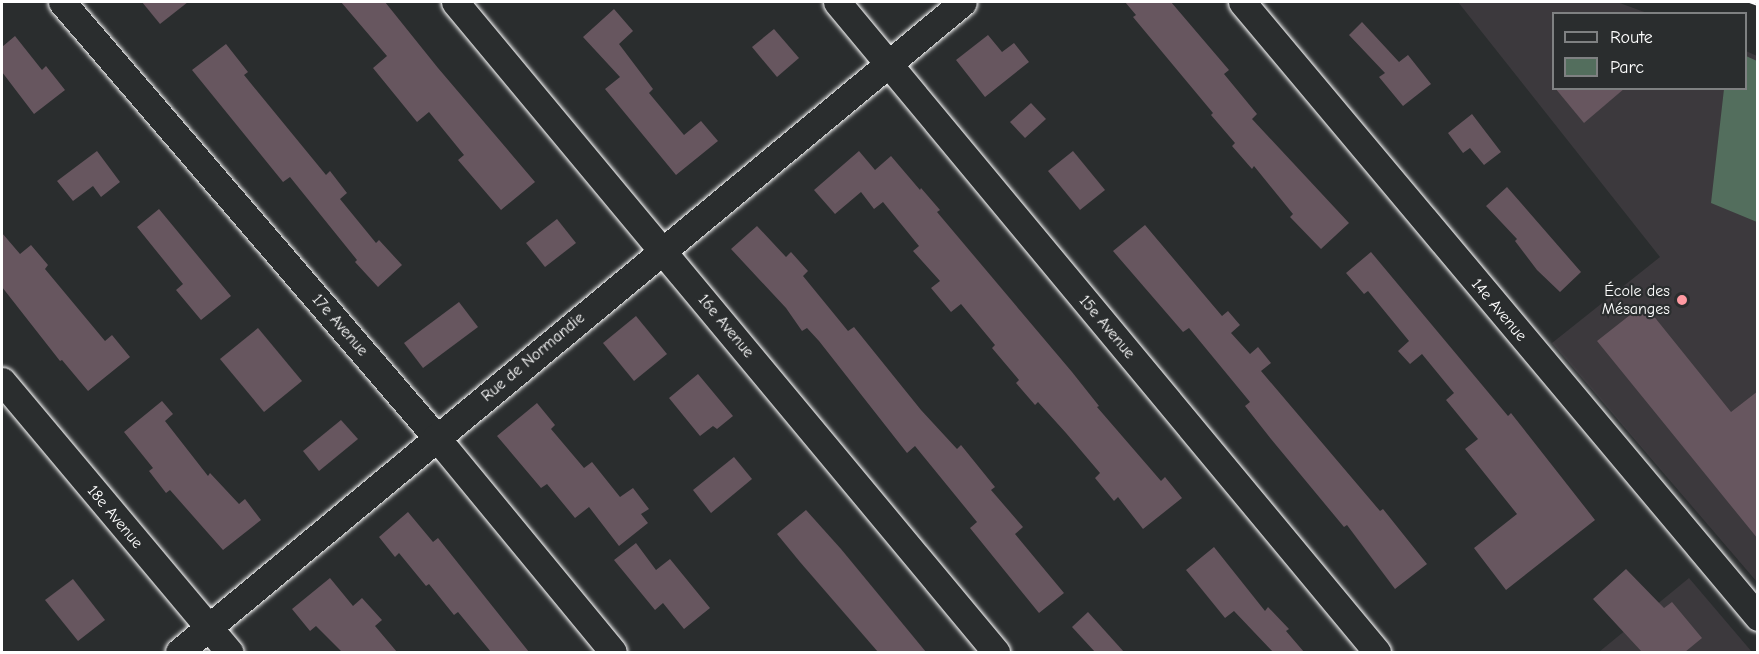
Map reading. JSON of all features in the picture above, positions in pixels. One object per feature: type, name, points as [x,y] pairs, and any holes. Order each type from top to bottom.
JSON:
[{"type":"street","name":"17e Avenue","points":[[62,2],[436,437],[613,652]]},
{"type":"street","name":"16e Avenue","points":[[455,2],[996,652]]},
{"type":"street","name":"15e Avenue","points":[[837,2],[1377,652]]},
{"type":"street","points":[[890,64],[963,2]]},
{"type":"street","name":"14e Avenue","points":[[1242,2],[1758,617]]},
{"type":"street","name":"Rue de Normandie","points":[[179,652],[436,437],[890,64]]},
{"type":"street","name":"18e Avenue","points":[[2,381],[228,652]]},
{"type":"shaded area","name":"École des Mésanges","points":[[1458,2],[1617,2],[1644,12],[1552,12],[1552,90],[1747,90],[1747,51],[1757,56],[1757,582],[1552,343],[1660,257]]},
{"type":"shaded area","points":[[1689,578],[1752,652],[1599,652]]},
{"type":"green space","points":[[1747,56],[1757,61],[1757,222],[1711,203],[1724,90],[1747,90]]},
{"type":"building","points":[[142,2],[188,2],[160,24]]},
{"type":"building","points":[[341,2],[385,2],[535,182],[501,210],[458,160],[464,155],[429,112],[417,122],[373,68],[387,56]]},
{"type":"building","points":[[1125,2],[1171,2],[1229,70],[1224,74],[1257,114],[1252,119],[1349,223],[1321,249],[1290,217],[1293,214],[1254,166],[1252,169],[1232,146],[1235,143],[1211,115],[1213,113],[1133,17],[1136,15]]},
{"type":"building","points":[[614,9],[633,31],[619,44],[653,89],[649,93],[684,135],[701,121],[718,141],[676,175],[605,89],[620,77],[583,37]]},
{"type":"building","points":[[1362,22],[1399,62],[1408,55],[1431,84],[1403,106],[1379,77],[1385,73],[1349,35]]},
{"type":"building","points":[[774,29],[799,58],[777,77],[752,47]]},
{"type":"building","points":[[988,35],[1002,52],[1014,43],[1029,62],[985,97],[956,60]]},
{"type":"building","points":[[15,36],[42,70],[46,66],[65,90],[34,114],[2,72],[2,47]]},
{"type":"building","points":[[226,44],[248,72],[244,75],[326,175],[330,171],[347,193],[340,199],[376,243],[379,240],[402,265],[378,287],[355,262],[357,260],[290,177],[283,182],[192,70]]},
{"type":"building","points":[[1557,90],[1623,90],[1584,123]]},
{"type":"building","points":[[1031,103],[1046,119],[1025,138],[1010,122]]},
{"type":"building","points":[[1472,114],[1501,152],[1484,165],[1470,148],[1463,153],[1448,133]]},
{"type":"building","points":[[97,151],[120,182],[101,197],[93,186],[73,201],[57,181]]},
{"type":"building","points":[[859,151],[875,170],[891,156],[920,190],[921,188],[940,210],[937,212],[1072,372],[1099,406],[1097,407],[1161,481],[1165,477],[1182,498],[1143,529],[1118,497],[1114,501],[1095,478],[1100,473],[1066,433],[1038,402],[1035,405],[1016,383],[1019,380],[992,348],[995,345],[961,304],[951,312],[931,288],[940,281],[913,251],[919,246],[883,202],[874,209],[861,192],[835,214],[814,190]]},
{"type":"building","points":[[1073,151],[1105,190],[1080,210],[1048,171]]},
{"type":"building","points":[[1507,187],[1581,272],[1560,292],[1537,270],[1515,241],[1517,239],[1486,206]]},
{"type":"building","points":[[159,209],[231,296],[201,320],[176,290],[183,284],[137,227]]},
{"type":"building","points":[[557,219],[576,243],[545,267],[526,243]]},
{"type":"building","points":[[1145,225],[1222,316],[1228,311],[1240,325],[1231,333],[1250,354],[1258,347],[1271,363],[1261,371],[1380,511],[1383,509],[1427,564],[1395,589],[1347,525],[1344,527],[1271,439],[1245,406],[1250,402],[1189,328],[1183,332],[1113,251]]},
{"type":"building","points":[[757,226],[786,257],[791,252],[808,271],[803,276],[848,331],[854,327],[921,410],[957,449],[961,445],[995,487],[991,490],[1023,527],[1015,534],[1064,593],[1039,613],[970,528],[977,522],[915,446],[907,453],[819,341],[807,328],[802,331],[786,308],[731,249]]},
{"type":"building","points":[[2,233],[20,254],[31,245],[48,265],[45,269],[105,341],[112,335],[130,357],[88,391],[62,360],[60,361],[2,287]]},
{"type":"building","points":[[1371,252],[1508,416],[1511,413],[1595,520],[1506,590],[1474,548],[1517,514],[1465,449],[1478,439],[1446,400],[1454,393],[1422,354],[1410,364],[1398,351],[1409,341],[1368,291],[1364,294],[1346,273]]},
{"type":"building","points":[[459,302],[478,327],[423,368],[404,343]]},
{"type":"building","points":[[1644,304],[1731,412],[1758,391],[1758,539],[1597,341]]},
{"type":"building","points":[[636,316],[667,354],[634,381],[603,343]]},
{"type":"building","points":[[258,328],[302,381],[264,412],[220,359]]},
{"type":"building","points":[[698,374],[733,416],[717,429],[713,426],[700,436],[669,398]]},
{"type":"building","points":[[162,401],[173,414],[165,421],[208,476],[210,473],[239,504],[245,499],[261,520],[223,550],[170,490],[166,493],[149,471],[153,468],[124,432]]},
{"type":"building","points":[[537,403],[555,425],[551,429],[584,468],[592,462],[620,497],[633,488],[649,509],[641,514],[648,523],[619,546],[589,507],[575,518],[547,484],[541,488],[497,436]]},
{"type":"building","points":[[341,420],[358,439],[319,471],[303,451]]},
{"type":"building","points":[[734,457],[752,479],[711,513],[693,490]]},
{"type":"building","points":[[806,510],[926,652],[878,652],[800,562],[777,534]]},
{"type":"building","points":[[408,512],[433,542],[438,538],[529,652],[491,652],[458,612],[454,615],[429,584],[426,586],[399,553],[395,557],[379,537]]},
{"type":"building","points":[[636,543],[656,570],[670,559],[710,608],[684,629],[663,603],[655,610],[614,560]]},
{"type":"building","points":[[1214,547],[1265,611],[1268,607],[1289,629],[1286,631],[1304,652],[1273,652],[1234,611],[1225,618],[1186,570]]},
{"type":"building","points":[[1626,569],[1664,608],[1672,602],[1702,638],[1685,652],[1642,652],[1593,599]]},
{"type":"building","points":[[330,578],[353,606],[362,598],[382,620],[375,626],[397,652],[342,652],[316,626],[310,631],[292,609]]},
{"type":"building","points":[[73,579],[105,620],[78,641],[45,600]]},
{"type":"building","points":[[1088,612],[1124,652],[1095,652],[1072,627]]},
{"type":"tram line","points":[[1750,2],[1758,5]]},
{"type":"place","name":"École des Mésanges","points":[[1682,300]]}]
